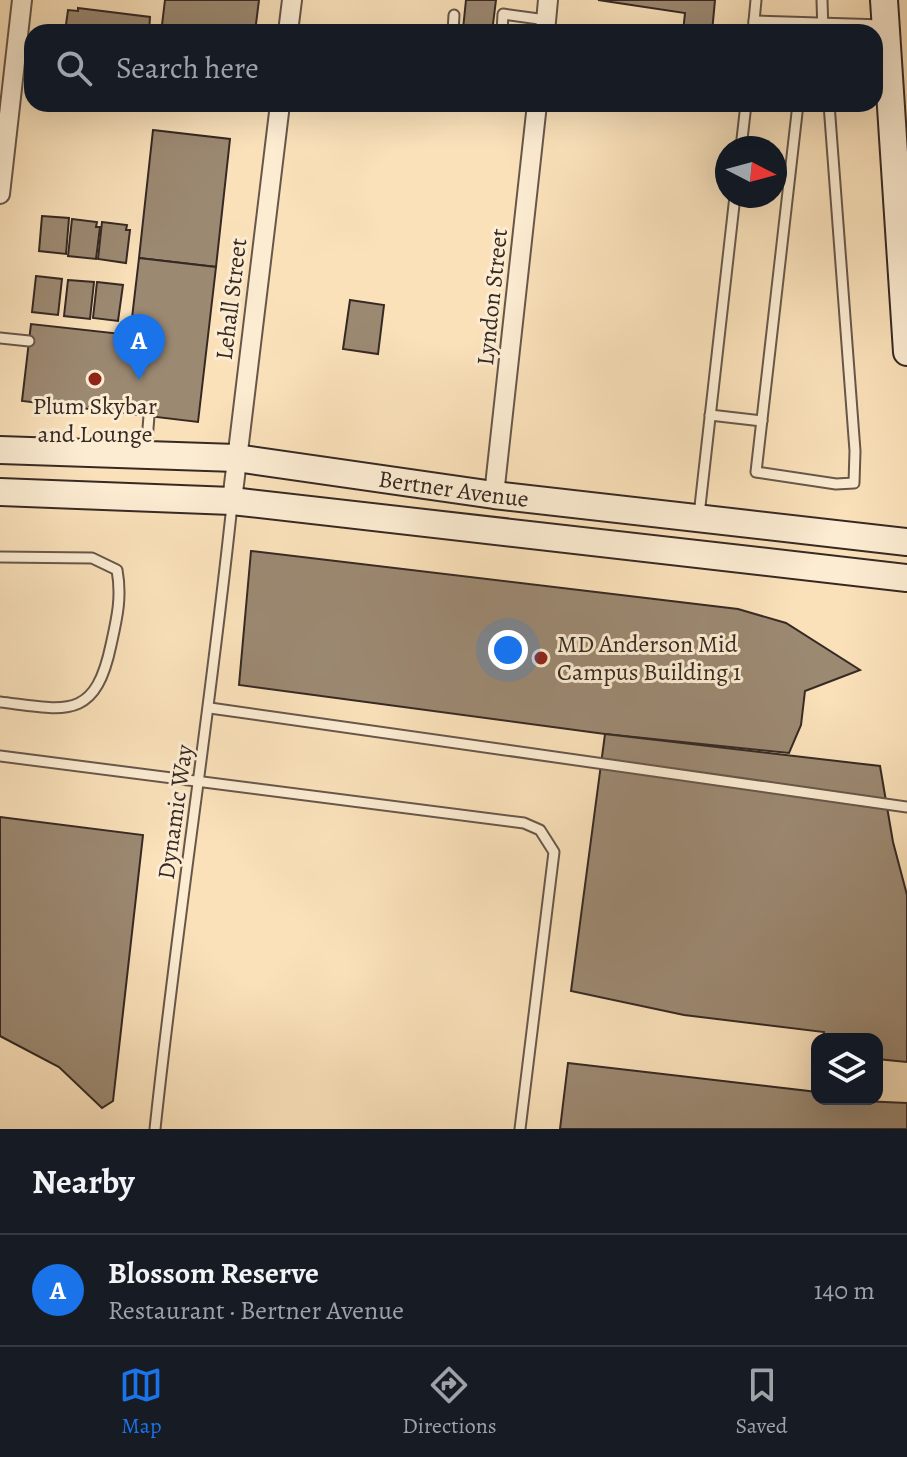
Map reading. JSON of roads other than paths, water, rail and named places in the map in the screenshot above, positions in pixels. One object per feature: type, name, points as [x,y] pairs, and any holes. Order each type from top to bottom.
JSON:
[{"type":"street","points":[[0,194],[22,0]]},
{"type":"street","points":[[289,24],[292,0]]},
{"type":"street","points":[[546,24],[548,0]]},
{"type":"street","points":[[890,8],[907,352]]},
{"type":"street","name":"Lehall Street","points":[[232,501],[279,112]]},
{"type":"street","name":"Lyndon Street","points":[[494,495],[536,112]]},
{"type":"street","name":"Bertner Avenue","points":[[0,450],[236,458],[494,495],[907,542]]},
{"type":"street","name":"Bertner Avenue","points":[[0,492],[232,501],[907,578]]},
{"type":"street","points":[[539,534],[562,520],[696,535],[747,524]]},
{"type":"lane","points":[[754,24],[756,0]]},
{"type":"lane","points":[[822,0],[823,24]]},
{"type":"lane","points":[[836,24],[890,8]]},
{"type":"lane","points":[[502,24],[503,14],[539,24]]},
{"type":"lane","points":[[453,24],[454,15]]},
{"type":"lane","points":[[742,136],[745,112]]},
{"type":"lane","points":[[797,112],[756,472],[836,484],[854,483],[855,451],[830,112]]},
{"type":"lane","points":[[698,518],[734,208]]},
{"type":"lane","points":[[0,338],[29,341]]},
{"type":"lane","points":[[710,415],[762,421]]},
{"type":"lane","points":[[146,455],[149,416]]},
{"type":"lane","name":"Dynamic Way","points":[[155,1129],[210,708],[232,501]]},
{"type":"lane","points":[[0,557],[92,558],[117,570],[121,595],[104,677],[88,700],[59,710],[0,702]]},
{"type":"lane","points":[[210,708],[907,807]]},
{"type":"lane","points":[[0,756],[524,823],[540,830],[554,852],[520,1129]]},
{"type":"place","name":"Plum Skybar and Lounge","points":[[95,379]]},
{"type":"place","name":"Blossom Reserve","points":[[139,380]]},
{"type":"place","name":"MD Anderson Mid Campus Building 1","points":[[541,658]]}]
